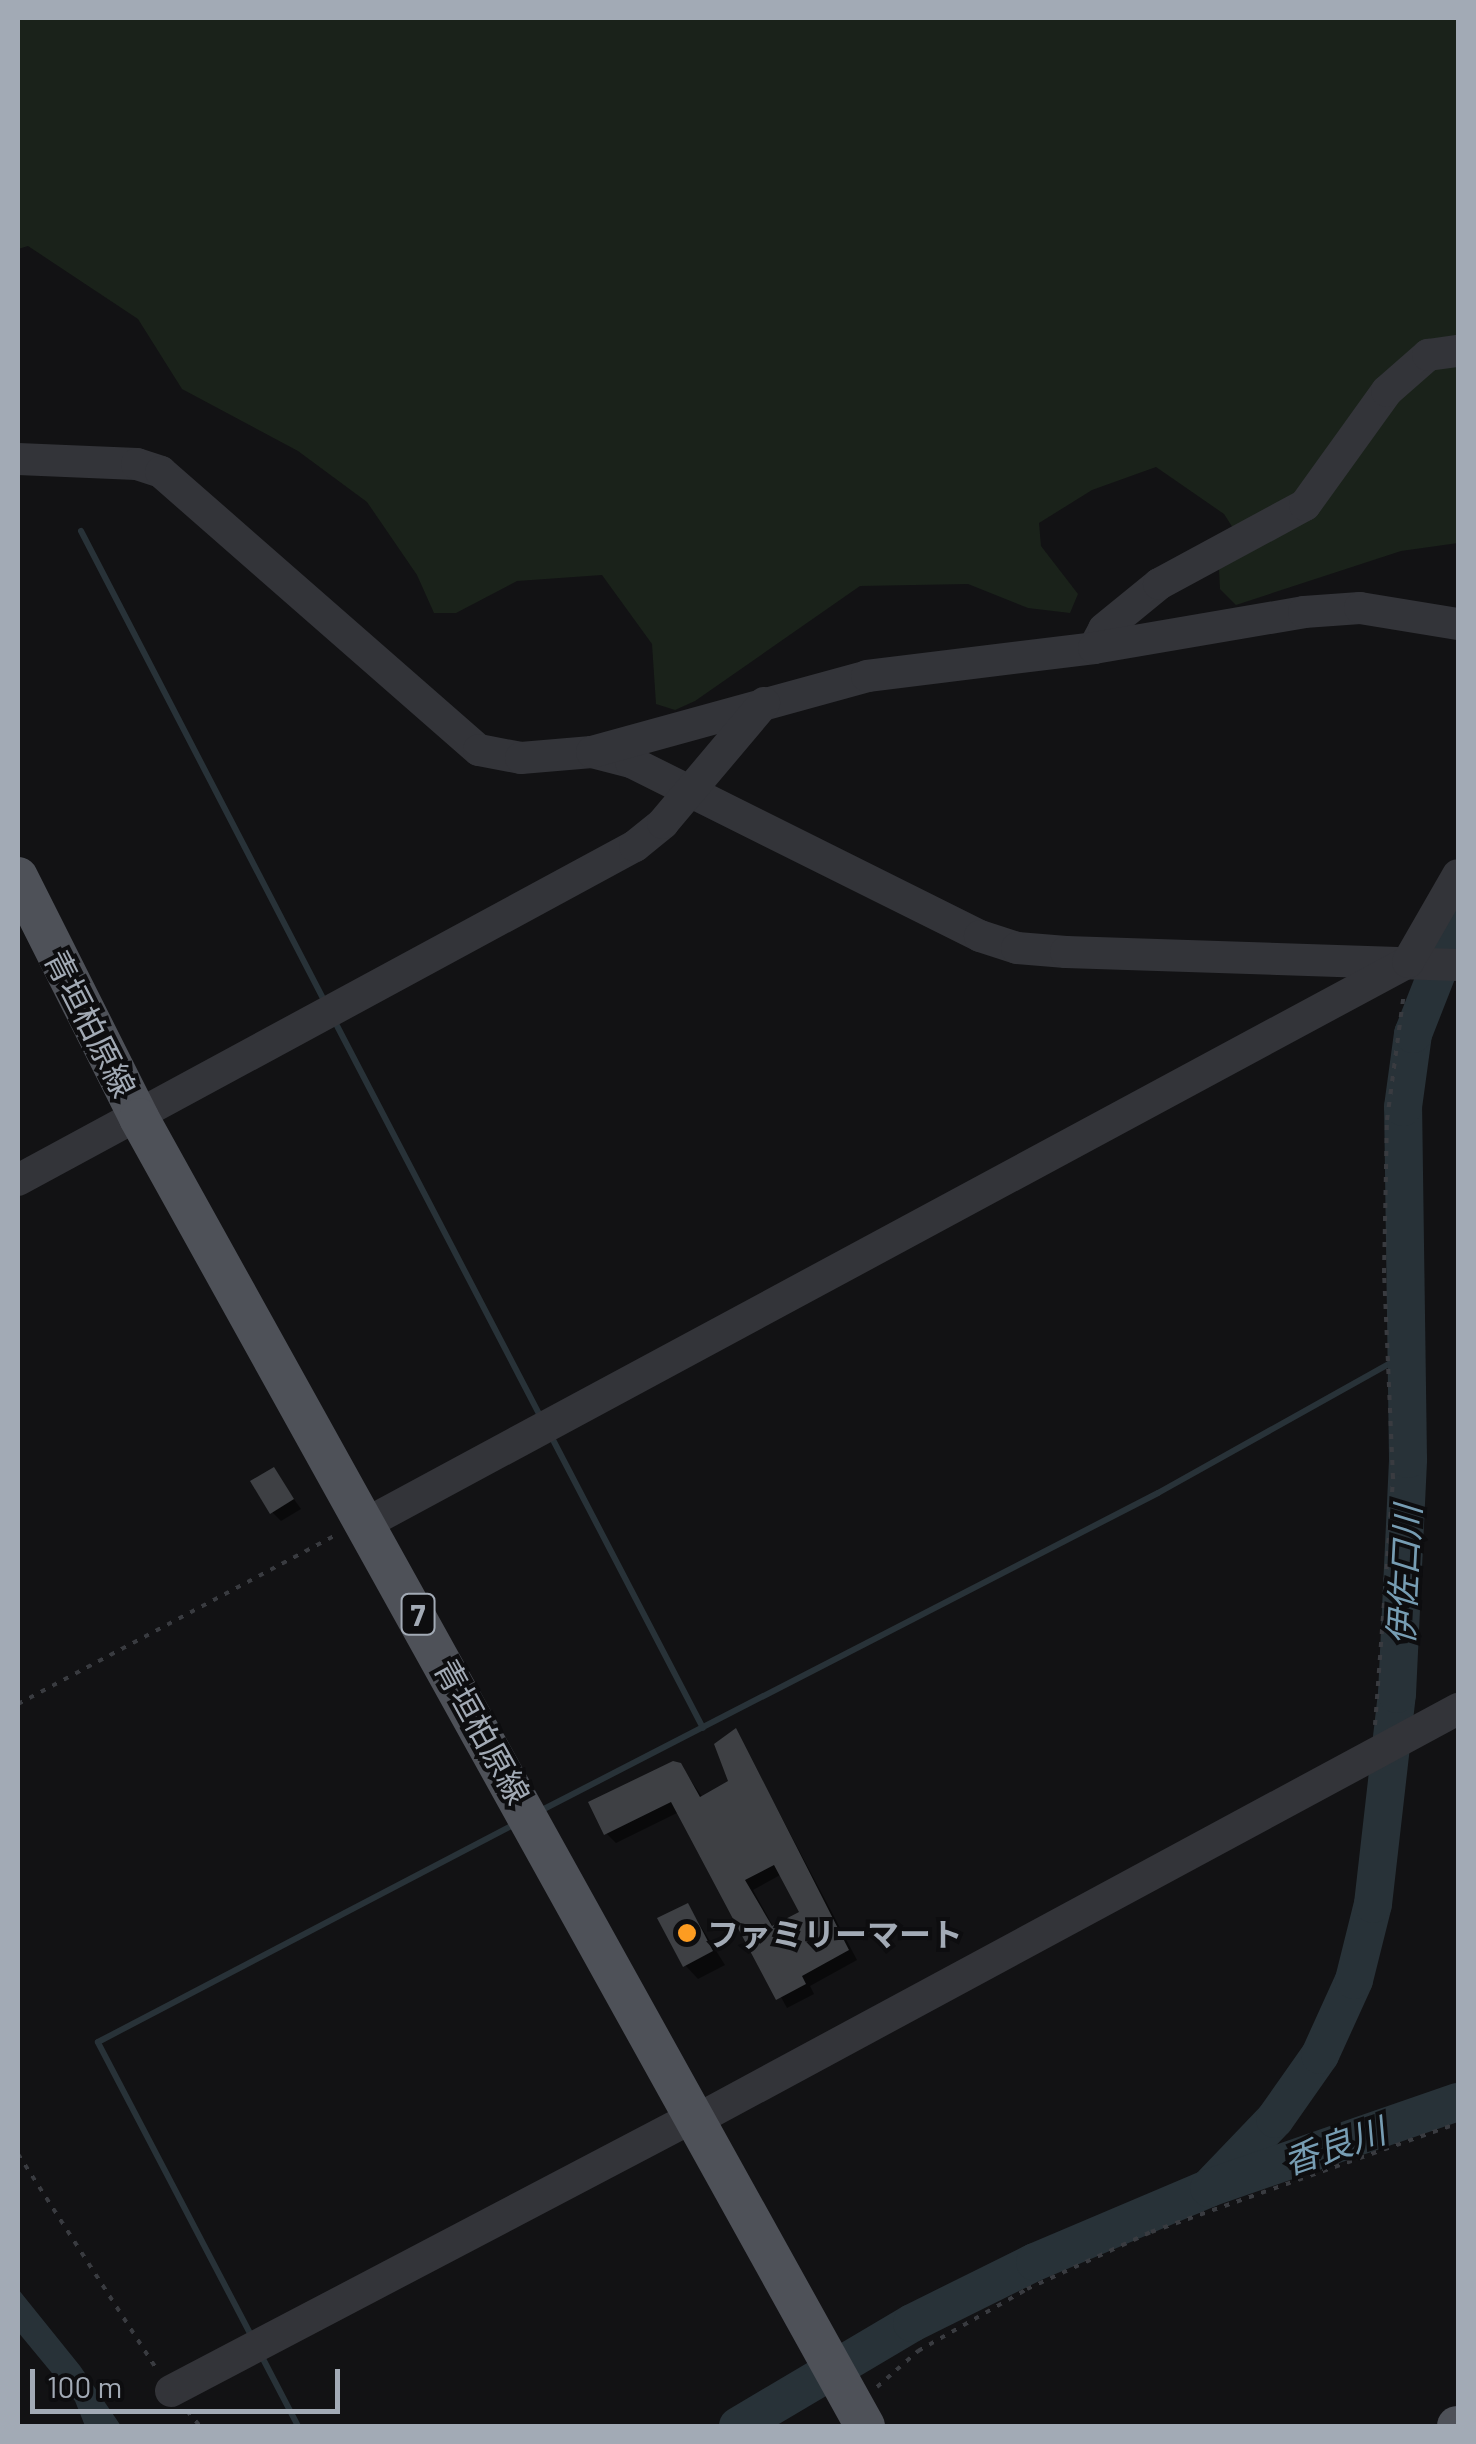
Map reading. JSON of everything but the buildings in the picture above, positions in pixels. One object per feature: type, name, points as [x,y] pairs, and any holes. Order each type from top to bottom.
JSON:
[{"type":"main road","name":"青垣柏原線","points":[[18,876],[139,1118],[856,2410]]},
{"type":"street","points":[[1094,648],[1104,629],[1159,584],[1304,505],[1387,391],[1428,354],[1458,351]]},
{"type":"street","points":[[18,458],[137,464],[161,472],[478,750],[521,758],[592,752],[867,676],[1094,648],[1360,608],[1458,624]]},
{"type":"street","points":[[18,1180],[139,1118],[634,846],[692,790],[764,703]]},
{"type":"street","points":[[592,752],[692,790],[980,936],[1017,948],[1437,963]]},
{"type":"street","points":[[366,1521],[1437,963],[1458,876]]},
{"type":"street","points":[[171,2391],[697,2118],[1458,1710]]},
{"type":"path","points":[[1372,1754],[1393,1478],[1384,1273],[1386,1120],[1437,963]]},
{"type":"path","points":[[18,1704],[366,1521]]},
{"type":"path","points":[[856,2410],[918,2351],[1027,2290],[1230,2200],[1458,2124]]},
{"type":"path","points":[[18,2154],[171,2391]]},
{"type":"shaded area","points":[[18,18],[1458,18],[1458,543],[1401,551],[1236,605],[1220,589],[1219,569],[1235,531],[1224,514],[1156,467],[1092,490],[1039,523],[1041,546],[1078,594],[1070,613],[1028,608],[968,584],[860,586],[695,701],[675,710],[656,704],[652,644],[602,575],[517,581],[456,613],[434,613],[417,575],[367,502],[298,451],[182,389],[138,319],[28,246],[18,249]]},
{"type":"shaded area","points":[[18,2289],[80,2366],[121,2426],[85,2426],[75,2401],[18,2332]]},
{"type":"waterway","points":[[81,531],[326,1004]]},
{"type":"waterway","name":"伊佐口川","points":[[1209,2188],[1275,2119],[1320,2055],[1354,1980],[1373,1904],[1397,1694],[1408,1459],[1403,1107],[1413,1034],[1458,919]]},
{"type":"waterway","points":[[334,1020],[541,1417]]},
{"type":"waterway","points":[[540,1811],[1158,1493],[1405,1355]]},
{"type":"waterway","points":[[551,1436],[703,1728]]},
{"type":"waterway","points":[[253,2339],[98,2042],[515,1824]]},
{"type":"waterway","name":"香良川","points":[[738,2426],[912,2323],[1035,2262],[1209,2188],[1458,2102]]},
{"type":"waterway","points":[[261,2355],[298,2426]]},
{"type":"place","name":"ファミリーマート","points":[[687,1933]]}]
